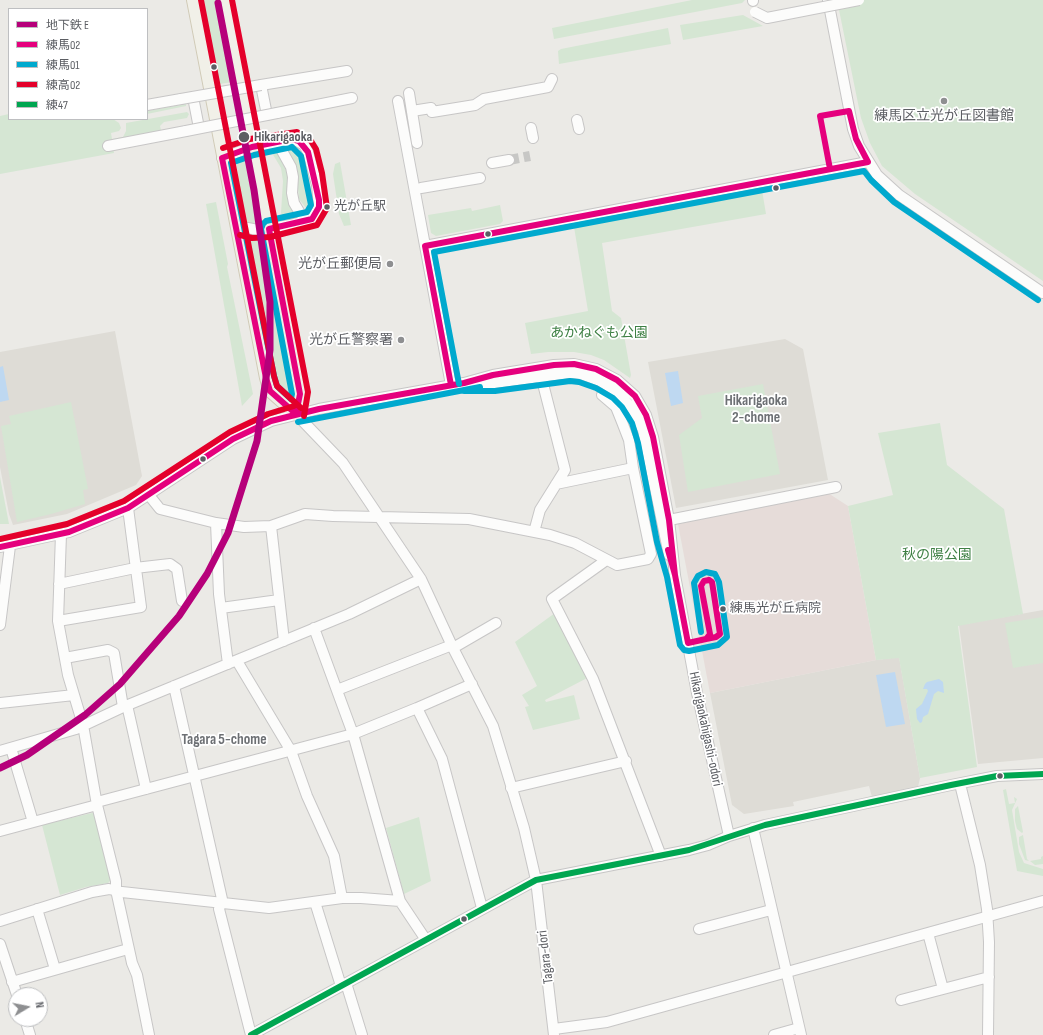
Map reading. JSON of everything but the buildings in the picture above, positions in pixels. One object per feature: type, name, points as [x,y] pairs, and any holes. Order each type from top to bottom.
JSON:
[{"type":"main road","points":[[193,0],[218,139],[237,226],[266,378],[270,390],[296,414]]},
{"type":"main road","points":[[224,0],[300,394],[296,414]]},
{"type":"street","points":[[828,0],[853,129],[859,146],[877,175],[899,196],[1043,293]]},
{"type":"street","points":[[755,12],[767,18],[860,0]]},
{"type":"street","points":[[148,105],[347,71]]},
{"type":"street","points":[[412,111],[431,108],[432,112],[475,105],[484,98],[548,87],[552,79]]},
{"type":"street","points":[[266,84],[267,115]]},
{"type":"street","points":[[408,94],[417,143]]},
{"type":"street","points":[[193,97],[199,128]]},
{"type":"street","points":[[108,146],[352,98]]},
{"type":"street","points":[[398,101],[451,385]]},
{"type":"street","points":[[222,158],[252,147],[295,140],[304,145],[308,152],[314,174],[319,200],[316,214],[308,221],[269,229],[252,230],[237,226]]},
{"type":"street","points":[[277,142],[291,167],[294,203],[300,213],[308,221]]},
{"type":"street","points":[[492,163],[509,160]]},
{"type":"street","points":[[425,246],[868,162]]},
{"type":"street","points":[[421,188],[480,178]]},
{"type":"street","name":"Hikarigaokahigashi-odori","points":[[5,546],[61,534],[87,526],[128,508],[232,439],[271,421],[296,414],[464,383],[492,375],[564,364],[586,366],[617,380],[634,396],[648,419],[669,520],[675,575],[723,817],[729,836]]},
{"type":"street","name":"Hikarigaokahigashi-odori","points":[[464,383],[494,384],[570,373],[590,377],[609,386],[628,402],[643,430],[665,541],[675,575]]},
{"type":"street","points":[[534,532],[540,510],[565,470],[541,376]]},
{"type":"street","points":[[148,494],[160,509],[216,523],[244,526],[271,526],[305,514],[470,519],[550,534],[575,543],[605,561],[617,566],[648,559],[651,554],[633,468],[629,440],[616,408],[602,395]]},
{"type":"street","points":[[616,408],[628,402]]},
{"type":"street","name":"Tagara-dori","points":[[296,414],[343,463],[381,517],[421,579],[452,646],[496,734],[524,828],[536,880],[554,1032]]},
{"type":"street","points":[[556,484],[633,468]]},
{"type":"street","points":[[669,520],[836,487]]},
{"type":"street","points":[[58,621],[141,607],[128,508]]},
{"type":"street","points":[[642,512],[659,509]]},
{"type":"street","points":[[216,523],[221,608],[232,663],[291,751],[307,796],[334,856],[342,898]]},
{"type":"street","points":[[271,526],[284,641]]},
{"type":"street","points":[[61,534],[58,621],[65,658],[83,725],[97,804],[116,881],[116,890],[128,949],[137,976],[149,1035]]},
{"type":"street","points":[[0,625],[5,546]]},
{"type":"street","points":[[605,561],[552,599],[593,679],[626,761],[661,856]]},
{"type":"street","points":[[59,584],[135,568],[170,564],[177,569],[182,601]]},
{"type":"street","points":[[0,751],[41,740],[83,725],[125,706],[349,614],[421,579]]},
{"type":"street","points":[[221,608],[279,600]]},
{"type":"street","points":[[337,690],[452,646],[496,623]]},
{"type":"street","points":[[314,628],[353,734],[400,901],[426,940]]},
{"type":"street","points":[[65,658],[108,650],[114,653],[125,706],[146,789]]},
{"type":"street","points":[[0,831],[146,789],[353,734],[472,684]]},
{"type":"street","points":[[174,686],[222,903],[220,909],[251,1035],[482,908],[536,880],[661,856],[708,845],[753,828],[997,776],[1043,774]]},
{"type":"street","points":[[0,704],[74,695]]},
{"type":"street","points":[[417,708],[442,760],[482,908]]},
{"type":"street","points":[[11,748],[33,822]]},
{"type":"street","points":[[511,788],[626,761]]},
{"type":"street","points":[[960,784],[980,865],[987,916],[989,942],[988,1035]]},
{"type":"street","points":[[753,828],[800,1032],[774,1035]]},
{"type":"street","points":[[0,921],[92,892],[109,889],[269,908],[342,898],[400,901]]},
{"type":"street","points":[[554,1032],[607,1022],[1043,901]]},
{"type":"street","points":[[315,902],[362,1035]]},
{"type":"street","points":[[37,909],[55,969]]},
{"type":"street","points":[[699,929],[771,910]]},
{"type":"street","points":[[928,933],[943,989]]},
{"type":"street","points":[[0,944],[14,987]]},
{"type":"street","points":[[12,982],[128,949]]},
{"type":"street","points":[[901,1000],[989,977]]},
{"type":"shaded area","points":[[115,331],[142,476],[136,485],[67,514],[13,525],[9,514],[0,467],[0,352]]},
{"type":"shaded area","points":[[785,339],[803,349],[828,480],[676,508],[648,362]]},
{"type":"shaded area","name":"練馬光が丘病院","points":[[828,493],[848,506],[876,660],[710,693],[678,524]]},
{"type":"shaded area","points":[[1043,610],[1043,758],[978,764],[959,625]]},
{"type":"shaded area","points":[[899,657],[920,778],[918,787],[872,797],[869,786],[793,802],[794,806],[744,814],[732,805],[710,693],[876,660]]},
{"type":"green space","points":[[199,0],[216,0],[232,82],[214,85]]},
{"type":"green space","points":[[692,0],[745,0],[742,3],[554,39],[552,28]]},
{"type":"green space","points":[[837,0],[1043,0],[1043,281],[915,194],[882,166],[870,143],[861,118]]},
{"type":"green space","points":[[743,15],[763,26],[683,40],[680,25]]},
{"type":"green space","points":[[668,28],[671,44],[559,64],[558,51],[561,49]]},
{"type":"green space","points":[[186,104],[186,106],[148,114],[148,111]]},
{"type":"green space","points":[[187,112],[189,114],[187,118],[164,122],[160,126],[161,130],[157,133],[113,146],[114,153],[0,174],[0,116],[8,114],[8,120],[114,120],[119,123],[121,128],[119,131],[111,133],[112,139],[123,137],[126,131],[126,123]]},
{"type":"green space","points":[[294,147],[299,151],[307,171],[311,189],[311,204],[306,208],[299,199],[296,168],[287,150]]},
{"type":"green space","points":[[276,150],[288,174],[288,198],[297,216],[294,220],[286,222],[281,213],[283,181],[281,168],[272,153],[272,151]]},
{"type":"green space","points":[[244,157],[248,159],[293,392],[283,394],[277,388],[272,375],[249,259],[236,160]]},
{"type":"green space","points":[[340,162],[351,225],[344,226],[339,214],[333,174],[335,164]]},
{"type":"green space","name":"あかねぐも公園","points":[[762,190],[766,214],[602,243],[612,311],[621,318],[631,375],[630,378],[604,360],[591,355],[574,352],[548,352],[531,354],[525,323],[588,311],[574,227]]},
{"type":"green space","points":[[216,202],[228,264],[227,267],[253,394],[242,406],[206,204]]},
{"type":"green space","points":[[500,205],[503,221],[500,224],[436,236],[431,233],[428,215],[471,208],[472,211]]},
{"type":"green space","points":[[763,384],[780,474],[688,492],[679,435],[702,418],[698,396]]},
{"type":"green space","points":[[71,402],[88,489],[83,490],[85,504],[17,522],[1,426],[11,424],[9,416]]},
{"type":"green space","name":"秋の陽公園","points":[[940,423],[947,465],[1004,509],[1023,614],[958,626],[977,767],[920,778],[899,658],[876,660],[848,506],[893,495],[878,433]]},
{"type":"green space","points":[[0,477],[9,524],[0,524]]},
{"type":"green space","points":[[555,613],[589,677],[545,700],[546,702],[574,695],[580,719],[533,730],[525,707],[529,706],[522,695],[537,686],[515,642]]},
{"type":"green space","points":[[1043,617],[1043,663],[1013,668],[1005,623]]},
{"type":"green space","points":[[1006,789],[1009,804],[1015,803],[1014,797],[1017,799],[1012,810],[1019,852],[1024,863],[1043,869],[1043,876],[1017,871],[1003,790]]},
{"type":"green space","points":[[1018,806],[1022,833],[1017,829],[1015,821],[1015,809]]},
{"type":"green space","points":[[92,813],[95,814],[111,880],[108,883],[86,887],[60,895],[42,825]]},
{"type":"green space","points":[[419,817],[431,881],[404,894],[386,828]]},
{"type":"green space","points":[[1023,835],[1027,859],[1029,861],[1025,860],[1019,844],[1019,837]]},
{"type":"green space","points":[[1043,856],[1043,864],[1035,865],[1030,861],[1041,859]]},
{"type":"water","points":[[3,366],[9,400],[0,402],[0,367]]},
{"type":"water","points":[[678,371],[683,403],[671,406],[665,373]]},
{"type":"water","points":[[895,672],[905,724],[886,727],[876,675]]},
{"type":"water","points":[[939,679],[943,682],[944,693],[938,691],[934,694],[928,714],[923,717],[922,722],[920,723],[917,719],[916,709],[922,704],[928,691],[927,689],[923,689],[925,684],[927,682]]},
{"type":"tunnel","points":[[509,160],[530,156]]},
{"type":"metro line","name":"E","points":[[0,768],[27,755],[85,715],[120,684],[179,616],[207,574],[228,533],[257,441],[270,350],[270,302],[254,190],[218,3]]},
{"type":"transit line","name":"練高02","points":[[201,0],[274,376],[277,386],[301,408]]},
{"type":"transit line","name":"練高02","points":[[232,0],[308,392],[304,416]]},
{"type":"transit line","name":"練馬02","points":[[451,385],[425,246],[868,162],[856,139],[849,111],[820,116],[830,169]]},
{"type":"transit line","name":"練高02","points":[[223,148],[250,139],[297,132],[311,141],[316,149],[322,173],[327,208],[317,225],[270,237],[252,238],[240,235]]},
{"type":"transit line","name":"練馬02","points":[[292,139],[299,141],[308,152],[319,200],[319,207],[312,219],[269,229],[300,394],[296,414],[270,391],[266,378],[222,158],[252,147],[292,139]]},
{"type":"transit line","name":"練馬01","points":[[292,147],[301,156],[311,205],[307,212],[266,221],[261,229],[292,394],[291,399],[277,386],[274,376],[231,163],[254,155],[292,147]]},
{"type":"transit line","name":"練馬01","points":[[459,384],[434,252],[864,171],[871,180],[894,202],[1038,300]]},
{"type":"transit line","name":"練馬02","points":[[0,547],[69,532],[128,508],[233,439],[271,421],[319,409],[464,383],[493,375],[554,365],[574,364],[596,369],[617,380],[635,396],[646,415],[653,437],[669,520],[675,575]]},
{"type":"transit line","name":"練馬01","points":[[464,391],[495,391],[570,381],[579,382],[596,388],[613,398],[622,407],[632,423],[638,443],[657,542],[667,577],[680,645],[684,650],[689,651],[718,645],[727,637],[719,582],[715,574],[706,572],[698,576],[694,583],[701,632]]},
{"type":"transit line","name":"練馬01","points":[[298,422],[480,387]]},
{"type":"transit line","name":"練高02","points":[[0,539],[67,524],[124,501],[230,432],[268,414],[294,406]]},
{"type":"transit line","name":"練馬02","points":[[668,550],[675,575],[688,643],[706,639]]},
{"type":"transit line","name":"練馬02","points":[[709,580],[712,582],[720,634],[716,637],[706,639],[710,634],[701,586],[704,581],[709,580]]},
{"type":"transit line","name":"練47","points":[[251,1035],[536,880],[689,850],[765,825],[951,785],[997,776],[1043,774]]},
{"type":"place","name":"練馬区立光が丘図書館","points":[[944,101]]},
{"type":"place","name":"Hikarigaoka","points":[[244,137]]},
{"type":"place","name":"光が丘駅","points":[[327,207]]},
{"type":"place","name":"光が丘郵便局","points":[[390,264]]},
{"type":"place","name":"光が丘警察署","points":[[401,340]]},
{"type":"place","name":"練馬光が丘病院","points":[[723,609]]},
{"type":"district","name":"Hikarigaoka 2-chome","points":[[756,410]]},
{"type":"district","name":"Tagara 5-chome","points":[[224,740]]}]
